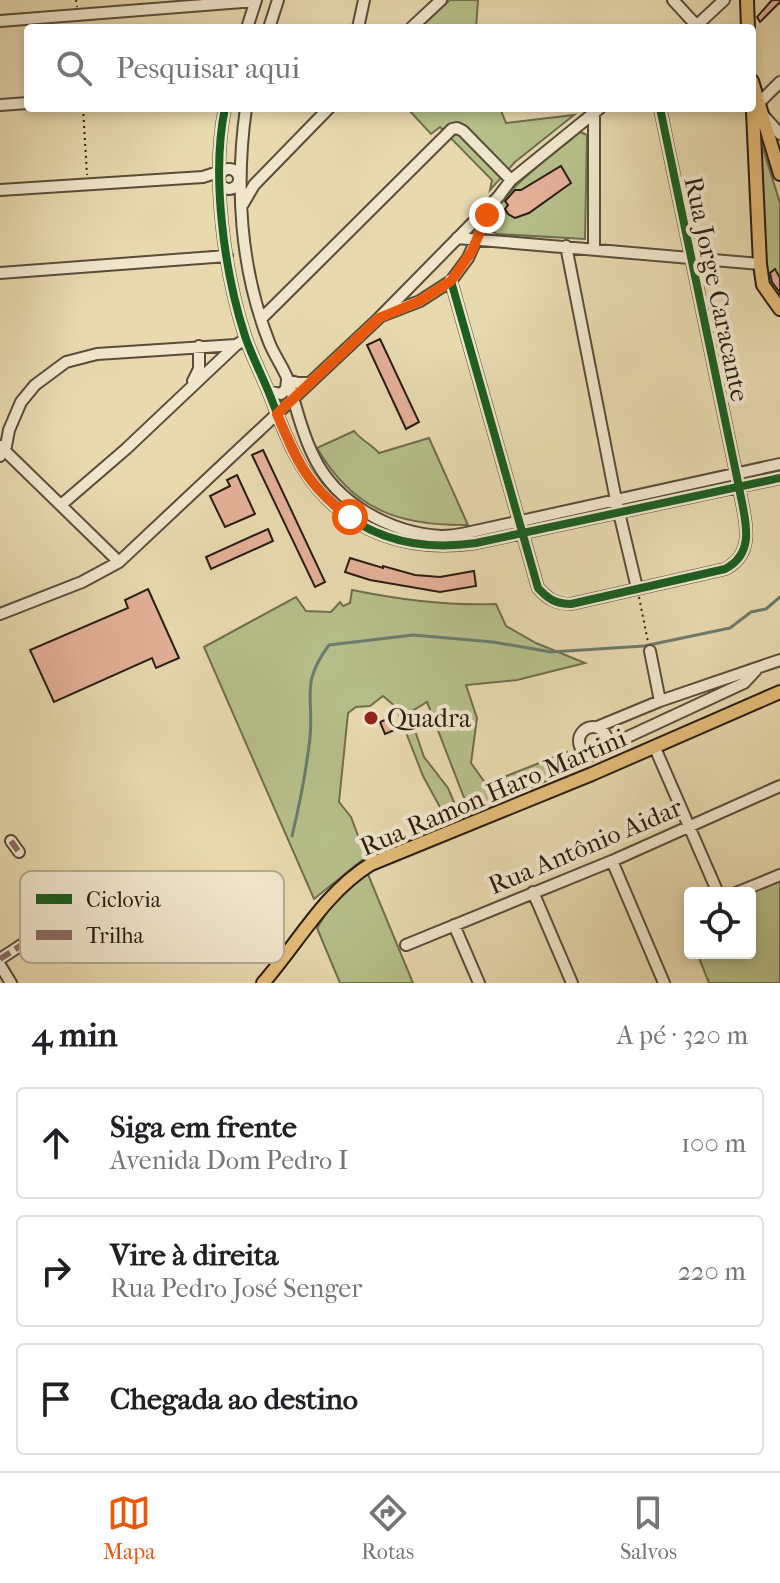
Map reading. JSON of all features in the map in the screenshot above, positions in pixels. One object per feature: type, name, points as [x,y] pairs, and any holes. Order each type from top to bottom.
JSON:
[{"type":"main road","points":[[747,0],[748,24]]},
{"type":"main road","points":[[756,94],[780,174]]},
{"type":"main road","points":[[753,112],[760,264],[763,285],[780,309]]},
{"type":"main road","name":"Rua Ramon Haro Martini","points":[[284,956],[328,898],[353,875],[371,864],[655,748],[780,692]]},
{"type":"main road","name":"Rua Ramon Haro Martini","points":[[263,983],[278,963]]},
{"type":"street","points":[[0,21],[256,0],[248,24]]},
{"type":"street","points":[[270,24],[278,0]]},
{"type":"street","points":[[359,24],[364,0]]},
{"type":"street","points":[[415,24],[441,0]]},
{"type":"street","points":[[673,0],[693,24]]},
{"type":"street","points":[[698,24],[724,0]]},
{"type":"street","points":[[780,82],[760,108],[780,134]]},
{"type":"street","points":[[0,105],[24,103]]},
{"type":"street","points":[[224,112],[220,129],[230,179],[241,206],[251,285],[269,341],[287,380],[313,457],[329,482],[377,519],[408,530],[442,536],[780,464]]},
{"type":"street","points":[[245,112],[230,179],[227,256],[241,342],[268,391],[300,467],[334,506],[373,531],[404,543],[445,548],[780,478]]},
{"type":"street","points":[[241,206],[250,189],[325,112]]},
{"type":"street","points":[[379,318],[420,301],[451,281],[472,251],[487,215],[511,180],[596,112]]},
{"type":"street","points":[[594,248],[597,112]]},
{"type":"street","name":"Rua Jorge Caracante","points":[[522,534],[538,588],[547,598],[560,604],[725,569],[741,556],[747,541],[739,487],[661,112]]},
{"type":"street","points":[[262,318],[452,129],[463,131],[511,180]]},
{"type":"street","points":[[0,190],[203,177],[261,179]]},
{"type":"street","points":[[0,614],[82,582],[119,562],[379,318],[500,195]]},
{"type":"street","points":[[460,238],[760,264]]},
{"type":"street","points":[[460,238],[472,251]]},
{"type":"street","points":[[566,246],[616,500],[637,588]]},
{"type":"street","points":[[0,273],[227,256]]},
{"type":"street","points":[[451,281],[522,534]]},
{"type":"street","points":[[412,284],[410,294],[420,301]]},
{"type":"street","points":[[256,297],[273,302],[281,300]]},
{"type":"street","points":[[119,562],[1,450],[21,402],[35,385],[66,362],[97,354],[241,342]]},
{"type":"street","points":[[61,505],[241,342]]},
{"type":"street","points":[[182,395],[199,369],[199,346]]},
{"type":"street","points":[[268,391],[281,394],[286,389],[287,380]]},
{"type":"street","points":[[287,380],[310,383]]},
{"type":"street","points":[[650,651],[660,701]]},
{"type":"street","points":[[757,669],[744,683],[606,747],[600,754],[591,756],[580,747],[581,733],[588,728],[780,660]]},
{"type":"street","points":[[597,727],[607,737],[606,747]]},
{"type":"street","points":[[655,748],[715,887]]},
{"type":"street","name":"Rua Antônio Aidar","points":[[406,945],[612,861],[780,786]]},
{"type":"street","points":[[11,841],[19,852]]},
{"type":"street","points":[[612,861],[664,983]]},
{"type":"street","points":[[751,887],[780,875]]},
{"type":"street","points":[[533,892],[572,983]]},
{"type":"street","points":[[454,925],[479,983]]},
{"type":"street","points":[[0,959],[20,946]]},
{"type":"street","points":[[0,965],[11,983]]},
{"type":"path","points":[[83,112],[87,184]]},
{"type":"path","points":[[637,588],[650,651]]},
{"type":"green space","points":[[450,0],[478,0],[476,24],[424,24]]},
{"type":"green space","points":[[411,112],[502,112],[506,123],[574,115],[515,162],[490,190],[492,180],[440,127],[431,134]]},
{"type":"green space","points":[[580,132],[587,135],[585,239],[497,234],[490,230],[499,205],[511,191]]},
{"type":"green space","points":[[760,139],[780,203],[780,300],[766,276]]},
{"type":"green space","points":[[354,431],[379,453],[429,438],[468,525],[420,522],[380,510],[362,500],[331,469],[317,448]]},
{"type":"green space","points":[[352,590],[424,602],[496,604],[506,626],[536,643],[585,663],[517,680],[466,685],[477,718],[471,763],[486,784],[567,752],[574,762],[570,771],[470,813],[427,702],[409,713],[424,757],[448,788],[460,816],[448,822],[423,776],[396,707],[383,696],[370,706],[356,707],[348,713],[339,802],[351,817],[366,857],[314,899],[204,647],[296,597],[306,611],[331,612],[340,602],[343,606],[350,603]]},
{"type":"green space","points":[[367,872],[413,983],[340,983],[317,928],[332,904]]},
{"type":"green space","points":[[780,881],[780,983],[709,983],[699,959],[756,959],[756,890]]},
{"type":"building","points":[[772,0],[780,2],[760,22],[757,17]]},
{"type":"building","points":[[561,166],[571,183],[529,213],[515,218],[508,214],[505,201],[515,190],[521,190]]},
{"type":"building","points":[[775,269],[780,278],[780,293],[770,273]]},
{"type":"building","points":[[380,339],[419,422],[406,429],[367,345]]},
{"type":"building","points":[[263,450],[325,582],[315,587],[252,455]]},
{"type":"building","points":[[237,475],[255,514],[225,527],[210,496],[230,486],[227,480]]},
{"type":"building","points":[[268,529],[273,541],[211,569],[206,557]]},
{"type":"building","points":[[350,558],[415,575],[440,577],[474,571],[476,586],[440,592],[370,580],[345,572]]},
{"type":"building","points":[[148,589],[179,658],[156,668],[152,658],[54,702],[30,650],[128,608],[125,600]]},
{"type":"building","points":[[392,717],[397,729],[385,734],[380,722]]},
{"type":"waterway","points":[[292,836],[310,738],[311,680],[329,645],[413,635],[493,642],[551,652],[644,646],[730,628],[751,612],[766,609],[780,597]]},
{"type":"marked path","points":[[11,841],[19,852]]},
{"type":"marked path","points":[[0,959],[20,946]]},
{"type":"cycle path","points":[[224,112],[219,163],[222,223],[231,282],[245,336],[300,464],[326,498],[359,524],[377,533],[415,543],[476,543],[780,478]]},
{"type":"cycle path","points":[[451,281],[538,588],[542,592],[557,602],[571,604],[725,569],[735,562],[745,543],[744,510],[661,112]]},
{"type":"place","name":"Quadra","points":[[371,718]]},
{"type":"route","points":[[350,517],[311,483],[300,467],[277,414],[379,318],[420,301],[451,281],[464,266],[487,215]]}]
